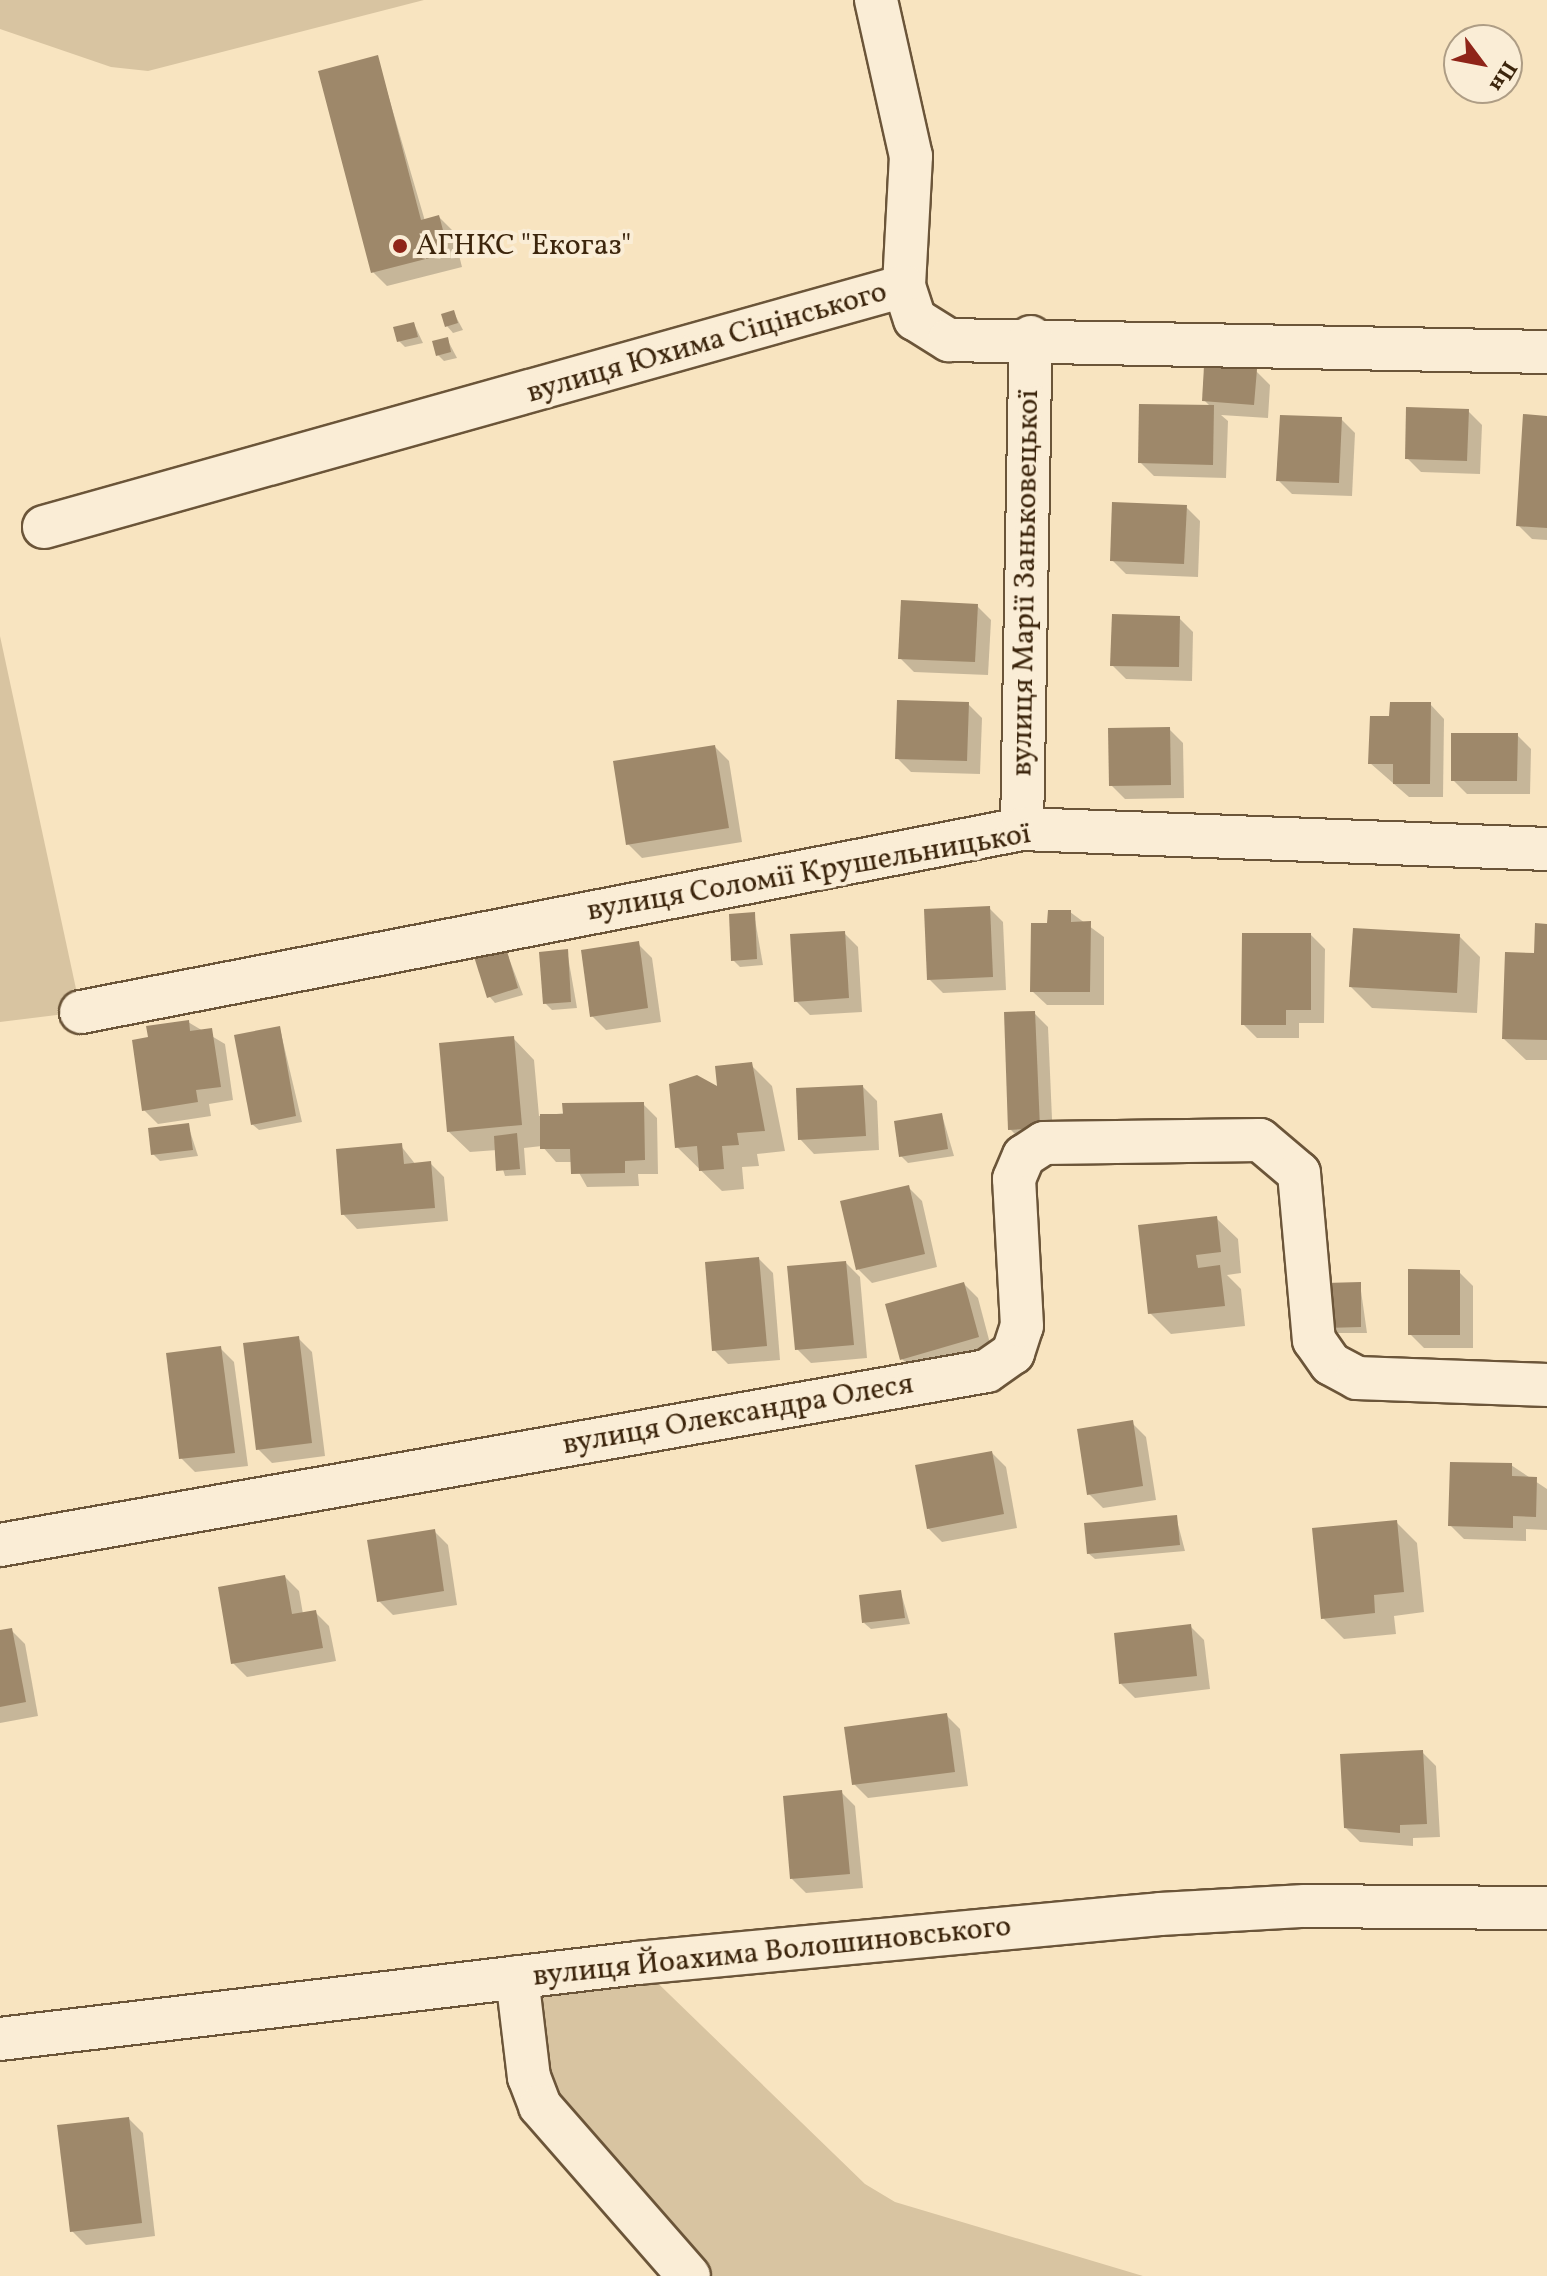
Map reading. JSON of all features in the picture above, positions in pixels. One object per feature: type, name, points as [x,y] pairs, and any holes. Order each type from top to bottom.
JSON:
[{"type":"street","points":[[876,0],[911,156],[904,286]]},
{"type":"street","name":"вулиця Юхима Сіцінського","points":[[44,527],[904,286],[915,319],[936,336],[1547,352]]},
{"type":"street","name":"вулиця Марії Заньковецької","points":[[1022,829],[1031,337]]},
{"type":"street","name":"вулиця Соломії Крушельницької","points":[[81,1012],[1022,829],[1547,849]]},
{"type":"street","name":"вулиця Олександра Олеся","points":[[0,1545],[987,1371],[1013,1353],[1022,1326],[1014,1179],[1024,1156],[1044,1143],[1260,1140],[1280,1153],[1299,1173],[1314,1340],[1331,1364],[1357,1378],[1547,1385]]},
{"type":"street","name":"вулиця Йоахима Волошиновського","points":[[0,2039],[517,1977],[1174,1913],[1305,1906],[1547,1908]]},
{"type":"street","points":[[517,1977],[529,2077],[540,2106],[689,2276]]},
{"type":"shaded area","points":[[0,0],[424,0],[148,71],[111,67],[0,29]]},
{"type":"shaded area","points":[[0,636],[81,1012],[0,1022]]},
{"type":"shaded area","points":[[637,1963],[865,2184],[895,2202],[1143,2276],[689,2276],[579,2158],[517,1977]]},
{"type":"building","points":[[378,55],[421,220],[439,215],[449,253],[371,273],[318,71]]},
{"type":"building","points":[[454,310],[458,323],[445,327],[441,314]]},
{"type":"building","points":[[414,322],[418,337],[397,342],[393,327]]},
{"type":"building","points":[[448,337],[451,352],[436,356],[432,341]]},
{"type":"building","points":[[1204,366],[1257,369],[1254,405],[1202,401]]},
{"type":"building","points":[[1139,404],[1214,405],[1213,465],[1138,463]]},
{"type":"building","points":[[1406,407],[1469,409],[1467,461],[1405,459]]},
{"type":"building","points":[[1523,414],[1547,416],[1547,528],[1516,526]]},
{"type":"building","points":[[1280,415],[1342,417],[1339,483],[1276,481]]},
{"type":"building","points":[[1112,502],[1187,505],[1184,564],[1110,561]]},
{"type":"building","points":[[901,600],[978,604],[975,662],[898,659]]},
{"type":"building","points":[[1112,614],[1180,616],[1179,667],[1110,666]]},
{"type":"building","points":[[897,700],[969,702],[967,761],[895,759]]},
{"type":"building","points":[[1390,702],[1431,702],[1430,784],[1393,784],[1393,764],[1368,764],[1370,716],[1389,716]]},
{"type":"building","points":[[1170,727],[1171,785],[1109,786],[1108,728]]},
{"type":"building","points":[[1451,733],[1518,733],[1517,781],[1451,781]]},
{"type":"building","points":[[715,745],[729,828],[626,845],[613,761]]},
{"type":"building","points":[[990,906],[993,977],[927,980],[924,909]]},
{"type":"building","points":[[1048,910],[1071,910],[1071,922],[1091,921],[1090,992],[1030,992],[1031,923],[1047,923]]},
{"type":"building","points":[[755,912],[757,959],[731,961],[729,914]]},
{"type":"building","points":[[1535,923],[1547,924],[1547,1040],[1502,1039],[1505,952],[1534,953]]},
{"type":"building","points":[[1353,928],[1460,934],[1457,993],[1349,987]]},
{"type":"building","points":[[845,931],[849,998],[794,1002],[790,934]]},
{"type":"building","points":[[1242,933],[1311,933],[1311,1010],[1286,1010],[1286,1025],[1241,1025]]},
{"type":"building","points":[[503,938],[518,988],[487,998],[471,947]]},
{"type":"building","points":[[639,941],[648,1008],[590,1017],[581,950]]},
{"type":"building","points":[[568,949],[571,1002],[543,1004],[539,952]]},
{"type":"building","points":[[1035,1011],[1040,1128],[1008,1130],[1004,1012]]},
{"type":"building","points":[[189,1020],[190,1031],[212,1028],[221,1087],[196,1090],[198,1102],[142,1111],[132,1040],[148,1037],[146,1026]]},
{"type":"building","points":[[280,1026],[296,1116],[251,1125],[234,1035]]},
{"type":"building","points":[[514,1036],[522,1125],[447,1132],[439,1043]]},
{"type":"building","points":[[752,1062],[765,1131],[737,1133],[739,1145],[722,1146],[724,1169],[699,1171],[697,1146],[675,1148],[669,1084],[697,1075],[717,1086],[715,1066]]},
{"type":"building","points":[[863,1085],[866,1136],[798,1140],[796,1088]]},
{"type":"building","points":[[644,1102],[645,1160],[625,1161],[625,1173],[571,1174],[570,1149],[540,1149],[540,1114],[563,1114],[562,1103]]},
{"type":"building","points":[[942,1113],[948,1149],[899,1157],[894,1121]]},
{"type":"building","points":[[189,1123],[193,1150],[151,1155],[148,1128]]},
{"type":"building","points":[[517,1133],[520,1169],[496,1171],[494,1136]]},
{"type":"building","points":[[402,1143],[404,1164],[431,1161],[435,1208],[341,1215],[336,1149]]},
{"type":"building","points":[[909,1185],[925,1254],[856,1270],[840,1201]]},
{"type":"building","points":[[1217,1216],[1221,1252],[1196,1255],[1198,1268],[1220,1265],[1225,1306],[1148,1314],[1138,1225]]},
{"type":"building","points":[[759,1257],[767,1346],[712,1351],[705,1262]]},
{"type":"building","points":[[846,1261],[854,1345],[795,1350],[787,1266]]},
{"type":"building","points":[[1408,1269],[1460,1270],[1460,1335],[1408,1335]]},
{"type":"building","points":[[964,1282],[979,1337],[900,1360],[885,1304]]},
{"type":"building","points":[[1361,1282],[1361,1327],[1325,1328],[1325,1283]]},
{"type":"building","points":[[299,1336],[312,1443],[256,1450],[243,1343]]},
{"type":"building","points":[[221,1346],[235,1453],[179,1459],[166,1353]]},
{"type":"building","points":[[1133,1420],[1143,1486],[1087,1495],[1077,1429]]},
{"type":"building","points":[[992,1451],[1004,1514],[927,1529],[915,1465]]},
{"type":"building","points":[[1450,1462],[1512,1463],[1512,1476],[1537,1477],[1536,1517],[1513,1516],[1513,1528],[1448,1526]]},
{"type":"building","points":[[1177,1515],[1180,1545],[1087,1554],[1084,1523]]},
{"type":"building","points":[[1397,1520],[1404,1592],[1374,1595],[1375,1613],[1321,1619],[1312,1528]]},
{"type":"building","points":[[435,1529],[444,1591],[377,1602],[367,1540]]},
{"type":"building","points":[[285,1575],[292,1614],[316,1610],[323,1648],[231,1664],[218,1587]]},
{"type":"building","points":[[901,1590],[905,1618],[862,1623],[859,1595]]},
{"type":"building","points":[[1191,1624],[1197,1676],[1119,1684],[1114,1633]]},
{"type":"building","points":[[12,1628],[26,1702],[0,1707],[0,1630]]},
{"type":"building","points":[[947,1713],[955,1772],[852,1785],[844,1727]]},
{"type":"building","points":[[1423,1750],[1427,1824],[1400,1825],[1400,1833],[1344,1828],[1340,1754]]},
{"type":"building","points":[[842,1790],[850,1874],[790,1879],[783,1796]]},
{"type":"building","points":[[129,2117],[142,2223],[70,2232],[57,2125]]},
{"type":"place","name":"АГНКС \"Екогаз\"","points":[[400,246]]}]
